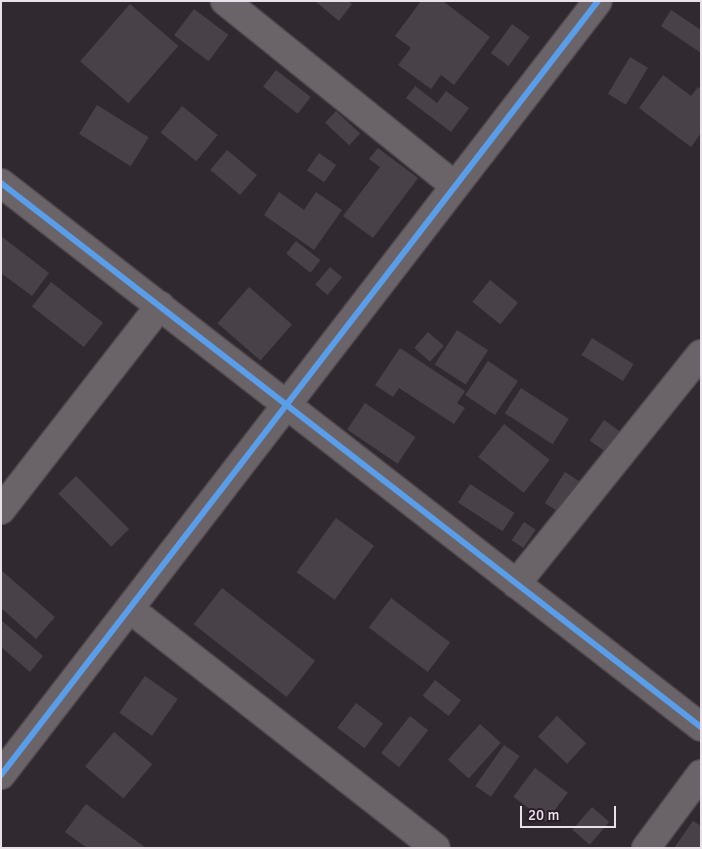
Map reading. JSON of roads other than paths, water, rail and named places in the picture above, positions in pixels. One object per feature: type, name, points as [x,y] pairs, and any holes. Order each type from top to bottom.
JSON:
[{"type":"street","points":[[225,1],[455,186]]},
{"type":"street","points":[[1,776],[598,1]]},
{"type":"street","points":[[1,183],[701,728]]},
{"type":"street","points":[[1,510],[160,306]]},
{"type":"street","points":[[516,584],[701,354]]},
{"type":"street","points":[[130,608],[436,848]]},
{"type":"street","points":[[646,848],[701,774]]}]
